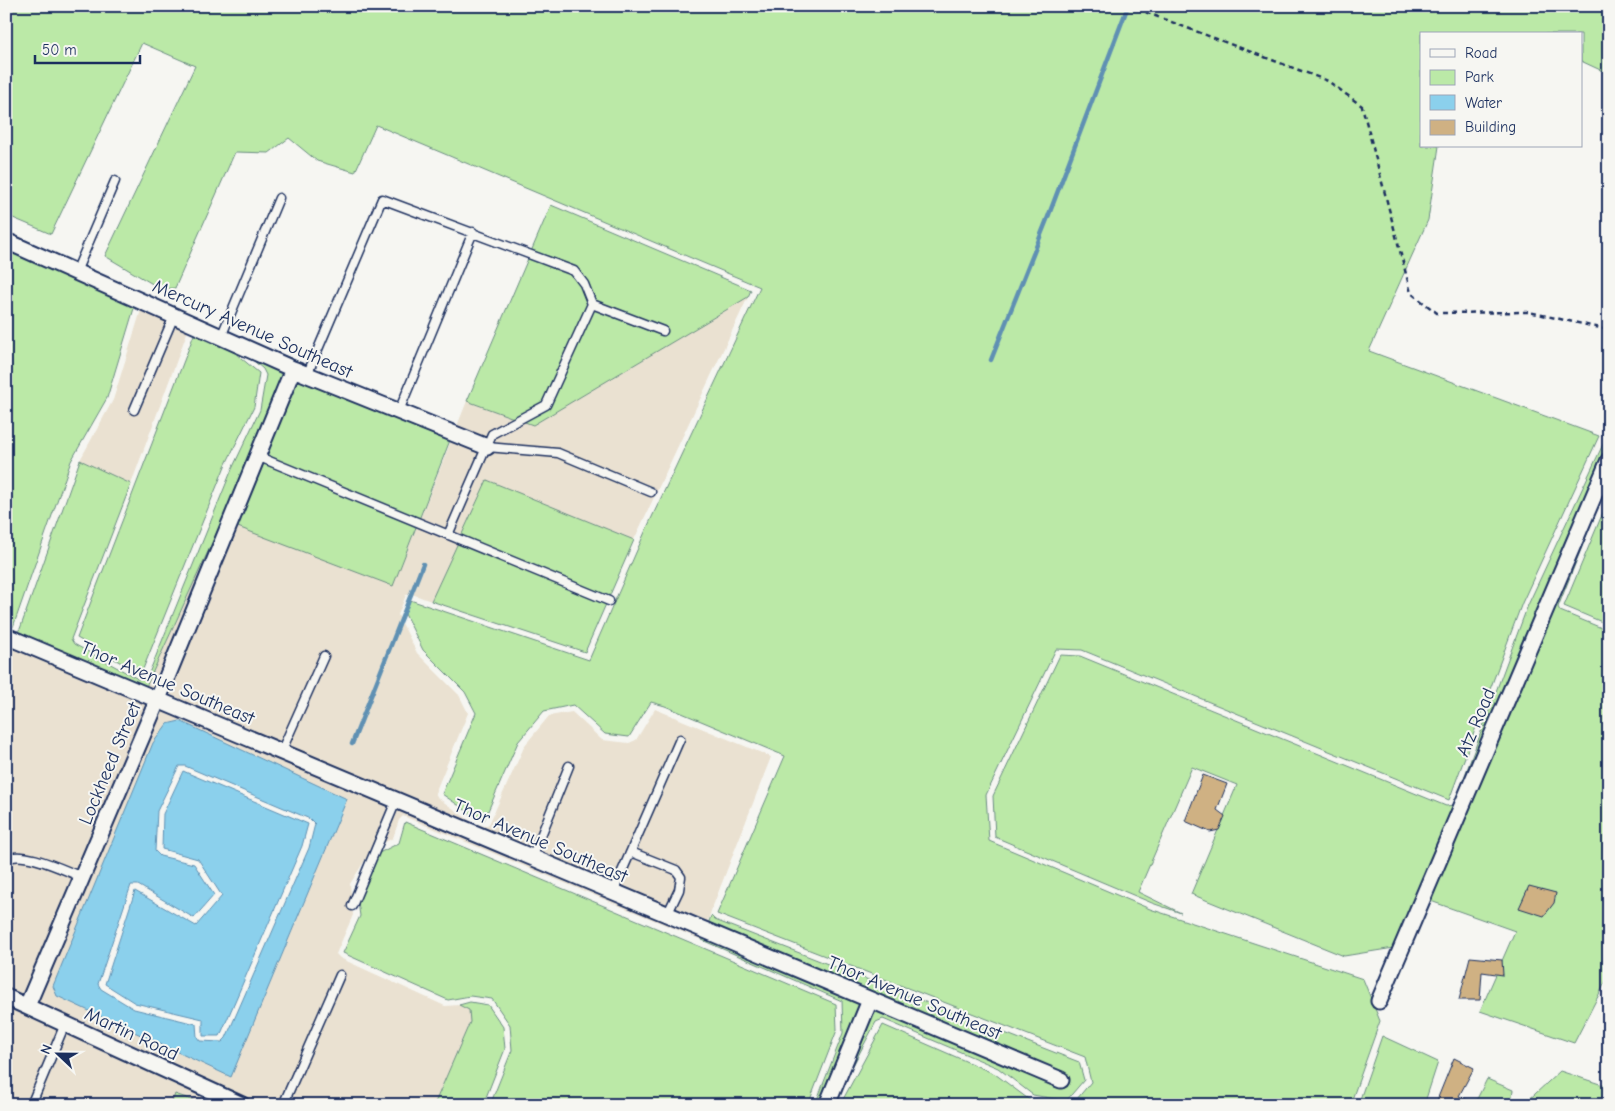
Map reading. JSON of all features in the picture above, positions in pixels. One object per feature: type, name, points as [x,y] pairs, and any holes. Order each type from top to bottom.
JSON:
[{"type":"street","name":"Mercury Avenue Southeast","points":[[6,240],[292,369],[487,447]]},
{"type":"street","name":"Lockheed Street","points":[[28,1006],[158,699],[292,369]]},
{"type":"street","name":"Atz Road","points":[[1379,1001],[1609,460]]},
{"type":"street","name":"Thor Avenue Southeast","points":[[6,636],[1061,1080]]},
{"type":"street","name":"Martin Road","points":[[6,997],[242,1105]]},
{"type":"street","points":[[827,1105],[870,1000]]},
{"type":"lane","points":[[76,272],[114,181]]},
{"type":"lane","points":[[221,337],[279,198]]},
{"type":"lane","points":[[307,375],[382,199],[574,271],[584,284],[592,304],[546,405],[492,434],[448,535]]},
{"type":"lane","points":[[399,412],[473,232]]},
{"type":"lane","points":[[592,304],[663,331]]},
{"type":"lane","points":[[134,410],[174,316]]},
{"type":"lane","points":[[487,447],[558,453],[650,492]]},
{"type":"lane","points":[[257,456],[609,601]]},
{"type":"lane","points":[[281,752],[324,656]]},
{"type":"lane","points":[[613,892],[680,739]]},
{"type":"lane","points":[[532,858],[569,766]]},
{"type":"lane","points":[[352,906],[396,801]]},
{"type":"lane","points":[[631,852],[676,870],[681,877],[678,890],[667,915]]},
{"type":"lane","points":[[6,860],[7,858],[19,856],[41,861],[82,877]]},
{"type":"lane","points":[[283,1105],[340,975]]},
{"type":"lane","points":[[31,1105],[65,1024]]},
{"type":"path","points":[[1129,6],[1328,81],[1362,106],[1411,293],[1437,313],[1529,312],[1609,330]]},
{"type":"shaded area","points":[[748,297],[634,540],[487,480],[431,601],[412,594],[406,595],[398,615],[417,653],[459,695],[468,713],[435,793],[438,798],[472,822],[484,826],[489,824],[525,745],[549,716],[572,712],[602,740],[629,743],[636,740],[655,709],[771,757],[711,911],[702,940],[403,816],[399,820],[393,838],[372,849],[350,884],[353,915],[336,954],[340,958],[445,1006],[459,1005],[469,1010],[470,1022],[434,1105],[207,1105],[176,1094],[171,1105],[6,1105],[6,631],[139,702],[222,520],[393,586],[467,401],[533,425]],"holes":[[[180,721],[347,799],[231,1076],[53,986],[167,724]]]},
{"type":"shaded area","points":[[142,307],[188,330],[131,484],[80,460],[113,400]]},
{"type":"green space","points":[[6,6],[1609,6],[1609,74],[1582,61],[1582,32],[1420,32],[1420,148],[1439,148],[1428,220],[1369,351],[1599,436],[1522,603],[1449,800],[1082,650],[1056,649],[986,795],[989,841],[1150,909],[1363,979],[1380,1021],[1350,1105],[1072,1105],[1091,1082],[1085,1057],[717,914],[785,756],[665,706],[651,702],[629,737],[605,734],[573,705],[544,711],[518,742],[484,820],[474,816],[442,794],[476,713],[465,692],[423,650],[405,614],[410,600],[589,660],[645,532],[760,287],[376,125],[355,172],[317,161],[289,138],[269,153],[235,152],[175,288],[161,289],[105,256],[195,66],[142,43],[51,234],[6,215]]},
{"type":"green space","points":[[551,205],[751,290],[748,297],[533,425],[467,401]]},
{"type":"green space","points":[[6,249],[135,305],[107,398],[71,461],[13,627],[6,624]]},
{"type":"green space","points":[[202,327],[281,354],[454,430],[393,586],[222,521],[139,702],[6,631],[15,633],[20,629],[80,460],[131,484],[71,639],[74,644],[138,679],[147,678],[232,469],[260,410],[266,375],[263,369],[240,349]]},
{"type":"green space","points":[[195,332],[235,353],[259,373],[254,407],[225,466],[141,674],[77,638]]},
{"type":"green space","points":[[1609,439],[1609,479],[1558,607],[1560,611],[1609,631],[1609,975],[1574,1043],[1480,1011],[1515,931],[1425,899],[1400,947],[1344,956],[1191,894],[1237,785],[1192,767],[1138,892],[1181,913],[1152,903],[995,837],[993,796],[1060,655],[1080,656],[1446,806],[1454,805],[1528,605],[1605,440]]},
{"type":"green space","points":[[487,480],[634,540],[585,652],[431,601]]},
{"type":"green space","points":[[1609,498],[1609,625],[1564,606]]},
{"type":"green space","points":[[405,822],[836,1004],[837,1030],[808,1105],[490,1105],[512,1050],[510,1025],[492,999],[470,996],[448,1000],[343,953],[360,916],[356,888],[377,854],[399,843]]},
{"type":"green space","points":[[711,916],[715,920],[1079,1062],[1084,1080],[1066,1101],[1033,1095],[998,1068],[883,1019],[876,1022],[832,1105],[815,1105],[843,1033],[842,1001],[702,940]]},
{"type":"green space","points":[[470,1002],[488,1005],[503,1027],[505,1049],[483,1105],[434,1105],[470,1022],[469,1010],[459,1005]]},
{"type":"green space","points":[[883,1025],[995,1074],[1031,1101],[1053,1105],[840,1105]]},
{"type":"green space","points":[[1382,1036],[1438,1062],[1424,1105],[1358,1105]]},
{"type":"green space","points":[[1560,1071],[1609,1087],[1609,1105],[1523,1105]]},
{"type":"green space","points":[[1487,1079],[1513,1090],[1510,1105],[1474,1105]]},
{"type":"green space","points":[[175,1094],[207,1105],[171,1105]]},
{"type":"water","points":[[180,721],[347,799],[231,1077],[57,996],[53,986],[153,743],[167,724]],"holes":[[[179,766],[185,766],[310,819],[315,824],[309,848],[226,1038],[222,1042],[200,1041],[197,1037],[196,1024],[134,1009],[101,989],[98,984],[131,885],[138,885],[194,918],[214,895],[194,864],[160,856],[155,851],[157,811]]]},
{"type":"water","points":[[183,771],[308,824],[302,846],[220,1036],[203,1036],[203,1019],[135,1003],[105,984],[135,891],[196,926],[222,896],[198,859],[162,849],[163,814]]},
{"type":"building","points":[[1203,775],[1227,784],[1217,810],[1225,816],[1219,830],[1210,832],[1185,821]]},
{"type":"building","points":[[1529,886],[1556,893],[1554,903],[1544,916],[1519,908]]},
{"type":"building","points":[[1470,957],[1502,960],[1503,975],[1482,972],[1480,1000],[1459,1000]]},
{"type":"building","points":[[1454,1058],[1474,1068],[1459,1096],[1479,1105],[1435,1105]]},
{"type":"waterway","points":[[991,360],[1048,217],[1128,6]]},
{"type":"waterway","points":[[352,744],[423,564]]}]
